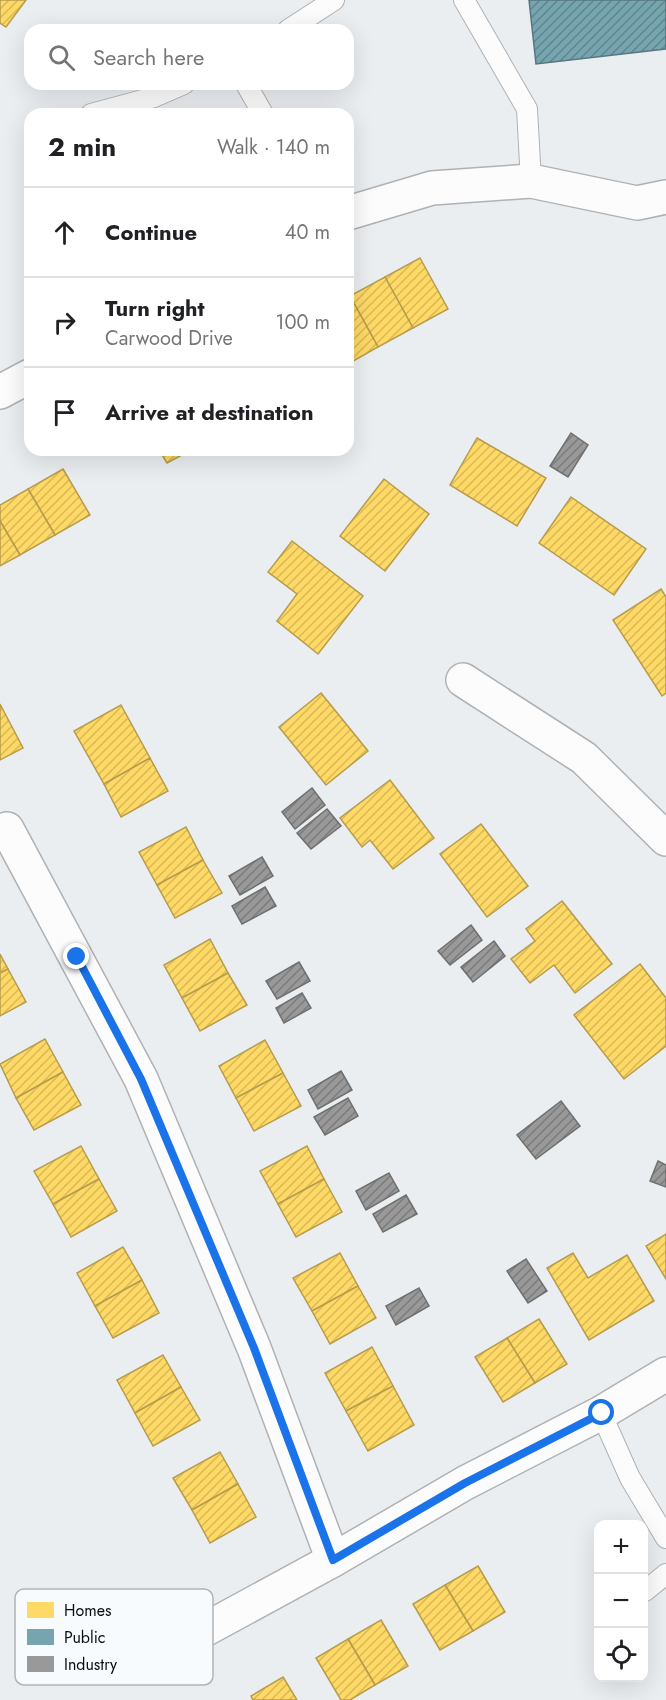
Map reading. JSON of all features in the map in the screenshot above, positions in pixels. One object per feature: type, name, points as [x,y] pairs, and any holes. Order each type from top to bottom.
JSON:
[{"type":"street","points":[[354,211],[432,188],[531,181],[637,203],[666,196]]},
{"type":"street","points":[[0,392],[24,379]]},
{"type":"street","points":[[463,680],[584,758],[666,839]]},
{"type":"street","points":[[8,829],[141,1079],[254,1348],[333,1560]]},
{"type":"street","points":[[213,1625],[333,1560],[465,1483],[602,1413],[666,1374]]},
{"type":"lane","points":[[297,24],[334,0]]},
{"type":"lane","points":[[464,0],[527,109],[531,181]]},
{"type":"lane","points":[[113,108],[154,97],[170,90]]},
{"type":"lane","points":[[249,90],[260,108]]},
{"type":"lane","points":[[602,1413],[630,1478],[666,1538]]},
{"type":"lane","points":[[648,1589],[666,1574]]},
{"type":"building: Homes","points":[[0,0],[26,0],[6,27],[0,23]]},
{"type":"building: Homes","points":[[420,258],[448,309],[413,328],[385,277]]},
{"type":"building: Homes","points":[[385,277],[413,328],[378,347],[354,303],[354,294]]},
{"type":"building: Homes","points":[[354,303],[378,347],[354,361]]},
{"type":"building: Homes","points":[[477,438],[546,478],[517,526],[450,485]]},
{"type":"building: Homes","points":[[163,456],[180,456],[167,463]]},
{"type":"building: Homes","points":[[63,469],[90,515],[55,535],[28,489]]},
{"type":"building: Homes","points":[[384,479],[429,514],[385,571],[340,536]]},
{"type":"building: Homes","points":[[28,489],[55,535],[20,555],[0,521],[0,505]]},
{"type":"building: Homes","points":[[571,497],[646,549],[614,595],[539,543]]},
{"type":"building: Homes","points":[[0,521],[20,555],[0,566]]},
{"type":"building: Homes","points":[[292,541],[363,596],[318,654],[277,621],[297,594],[268,572]]},
{"type":"building: Homes","points":[[661,589],[666,597],[666,693],[662,696],[613,620]]},
{"type":"building: Homes","points":[[321,693],[368,751],[326,785],[279,727]]},
{"type":"building: Homes","points":[[0,704],[23,748],[0,760]]},
{"type":"building: Homes","points":[[121,705],[150,758],[104,784],[74,731]]},
{"type":"building: Homes","points":[[150,758],[168,791],[121,817],[104,784]]},
{"type":"building: Homes","points":[[390,780],[434,838],[393,869],[370,840],[362,847],[340,818]]},
{"type":"building: Homes","points":[[481,824],[528,886],[487,917],[440,854]]},
{"type":"building: Homes","points":[[186,827],[203,860],[157,885],[139,852]]},
{"type":"building: Homes","points":[[203,860],[222,893],[175,918],[157,885]]},
{"type":"building: Homes","points":[[562,901],[612,964],[575,993],[554,965],[530,983],[511,959],[535,941],[526,929]]},
{"type":"building: Homes","points":[[210,939],[228,973],[182,998],[164,965]]},
{"type":"building: Homes","points":[[0,954],[8,969],[0,973]]},
{"type":"building: Homes","points":[[640,964],[666,998],[666,1046],[624,1079],[574,1015]]},
{"type":"building: Homes","points":[[8,969],[26,1002],[0,1016],[0,973]]},
{"type":"building: Homes","points":[[228,973],[247,1005],[200,1031],[182,998]]},
{"type":"building: Homes","points":[[45,1039],[63,1072],[16,1098],[0,1064]]},
{"type":"building: Homes","points":[[265,1040],[283,1073],[236,1098],[219,1066]]},
{"type":"building: Homes","points":[[63,1072],[81,1105],[34,1130],[16,1098]]},
{"type":"building: Homes","points":[[283,1073],[301,1106],[254,1131],[236,1098]]},
{"type":"building: Homes","points":[[81,1146],[99,1179],[53,1204],[34,1171]]},
{"type":"building: Homes","points":[[307,1146],[324,1179],[278,1204],[260,1171]]},
{"type":"building: Homes","points":[[99,1179],[117,1211],[71,1237],[53,1204]]},
{"type":"building: Homes","points":[[324,1179],[342,1212],[296,1237],[278,1204]]},
{"type":"building: Homes","points":[[666,1234],[666,1279],[646,1246]]},
{"type":"building: Homes","points":[[123,1247],[142,1280],[95,1306],[77,1273]]},
{"type":"building: Homes","points":[[340,1253],[358,1286],[312,1311],[293,1278]]},
{"type":"building: Homes","points":[[573,1253],[588,1278],[627,1255],[654,1301],[589,1340],[547,1268]]},
{"type":"building: Homes","points":[[142,1280],[159,1313],[113,1338],[95,1306]]},
{"type":"building: Homes","points":[[358,1286],[376,1318],[330,1344],[312,1311]]},
{"type":"building: Homes","points":[[539,1319],[567,1364],[535,1383],[507,1338]]},
{"type":"building: Homes","points":[[507,1338],[535,1383],[503,1402],[475,1357]]},
{"type":"building: Homes","points":[[372,1347],[393,1386],[346,1411],[325,1373]]},
{"type":"building: Homes","points":[[163,1355],[181,1387],[135,1413],[117,1380]]},
{"type":"building: Homes","points":[[393,1386],[414,1425],[368,1451],[346,1411]]},
{"type":"building: Homes","points":[[181,1387],[200,1420],[153,1446],[135,1413]]},
{"type":"building: Homes","points":[[220,1452],[238,1484],[192,1510],[173,1478]]},
{"type":"building: Homes","points":[[238,1484],[256,1517],[210,1543],[192,1510]]},
{"type":"building: Homes","points":[[478,1566],[505,1612],[473,1631],[445,1585]]},
{"type":"building: Homes","points":[[445,1585],[473,1631],[440,1650],[413,1604]]},
{"type":"building: Homes","points":[[381,1620],[408,1666],[375,1685],[348,1639]]},
{"type":"building: Homes","points":[[348,1639],[375,1685],[350,1700],[341,1700],[316,1658]]},
{"type":"building: Homes","points":[[283,1677],[297,1700],[253,1700],[251,1696]]},
{"type":"building: Public","points":[[529,0],[666,0],[666,49],[536,64]]},
{"type":"building: Industry","points":[[571,433],[588,445],[568,477],[550,466]]},
{"type":"building: Industry","points":[[312,788],[325,805],[295,829],[282,812]]},
{"type":"building: Industry","points":[[327,809],[341,826],[311,849],[297,833]]},
{"type":"building: Industry","points":[[262,857],[273,876],[240,895],[229,876]]},
{"type":"building: Industry","points":[[265,887],[276,906],[242,924],[232,906]]},
{"type":"building: Industry","points":[[471,925],[482,940],[450,965],[438,951]]},
{"type":"building: Industry","points":[[494,941],[505,956],[473,982],[461,967]]},
{"type":"building: Industry","points":[[299,962],[310,981],[277,999],[266,981]]},
{"type":"building: Industry","points":[[302,993],[311,1008],[284,1023],[276,1008]]},
{"type":"building: Industry","points":[[341,1071],[352,1090],[318,1109],[308,1090]]},
{"type":"building: Industry","points":[[348,1098],[358,1116],[325,1135],[314,1117]]},
{"type":"building: Industry","points":[[561,1101],[580,1126],[536,1159],[517,1135]]},
{"type":"building: Industry","points":[[658,1161],[666,1165],[666,1187],[650,1181]]},
{"type":"building: Industry","points":[[389,1173],[399,1191],[366,1210],[356,1191]]},
{"type":"building: Industry","points":[[406,1195],[417,1214],[383,1232],[373,1214]]},
{"type":"building: Industry","points":[[526,1259],[547,1291],[528,1303],[507,1271]]},
{"type":"building: Industry","points":[[419,1288],[429,1306],[396,1325],[386,1306]]},
{"type":"route","points":[[77,957],[141,1079],[254,1348],[333,1560],[465,1483],[602,1413]]}]
